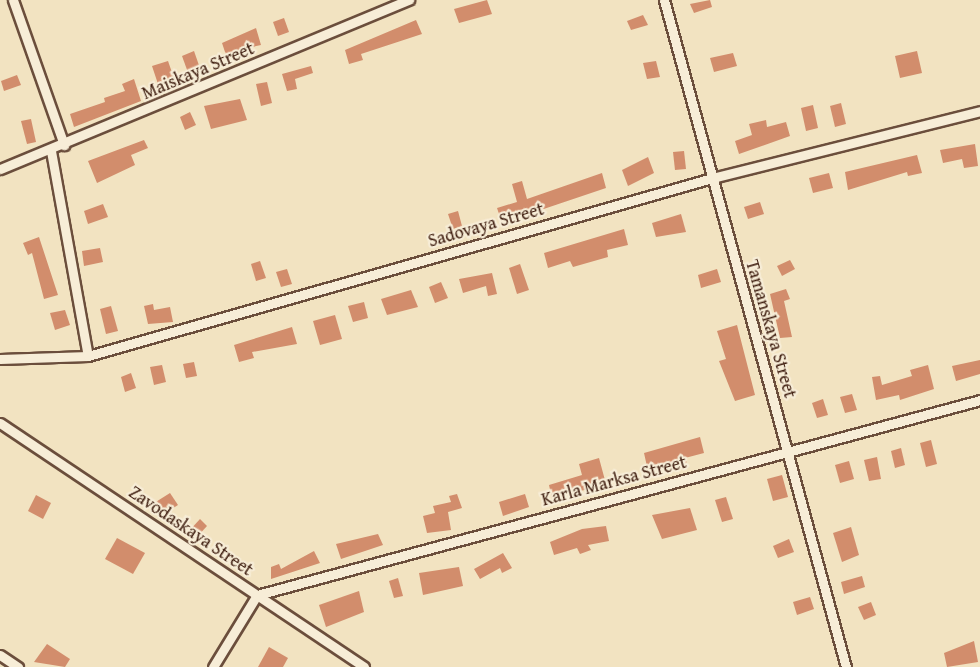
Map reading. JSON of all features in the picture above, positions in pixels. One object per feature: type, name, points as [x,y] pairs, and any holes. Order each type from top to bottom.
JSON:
[{"type":"street","points":[[13,0],[64,146]]},
{"type":"street","name":"Maiskaya Street","points":[[0,169],[64,146],[409,0]]},
{"type":"street","name":"Tamanskaya Street","points":[[664,0],[711,178],[789,450],[846,667]]},
{"type":"street","name":"Sadovaya Street","points":[[0,359],[88,356],[711,178],[980,111]]},
{"type":"street","points":[[51,151],[88,356]]},
{"type":"street","name":"Karla Marksa Street","points":[[257,595],[980,400]]},
{"type":"street","name":"Zavodaskaya Street","points":[[0,423],[364,667]]},
{"type":"street","points":[[213,667],[257,595]]},
{"type":"street","points":[[0,655],[18,667]]},
{"type":"building","points":[[487,0],[492,14],[459,23],[454,9]]},
{"type":"building","points":[[710,0],[712,7],[694,13],[690,4]]},
{"type":"building","points":[[643,15],[648,25],[631,30],[627,21]]},
{"type":"building","points":[[284,18],[289,32],[278,36],[273,22]]},
{"type":"building","points":[[416,20],[422,34],[361,54],[363,60],[349,64],[345,50]]},
{"type":"building","points":[[256,28],[261,45],[239,50],[242,56],[228,61],[222,43]]},
{"type":"building","points":[[194,51],[202,74],[190,78],[182,56]]},
{"type":"building","points":[[917,51],[922,73],[900,78],[895,56]]},
{"type":"building","points":[[733,53],[737,66],[714,72],[710,58]]},
{"type":"building","points":[[168,61],[176,84],[160,90],[152,66]]},
{"type":"building","points":[[656,61],[660,77],[647,79],[643,63]]},
{"type":"building","points":[[311,66],[313,73],[295,79],[297,89],[287,91],[282,74]]},
{"type":"building","points":[[17,75],[21,85],[4,91],[1,81]]},
{"type":"building","points":[[134,79],[141,101],[74,127],[70,114],[105,102],[104,98],[125,91],[122,84]]},
{"type":"building","points":[[267,82],[272,103],[261,106],[256,84]]},
{"type":"building","points":[[240,99],[247,120],[211,129],[204,106]]},
{"type":"building","points":[[841,103],[846,124],[835,127],[830,106]]},
{"type":"building","points":[[813,105],[818,128],[806,131],[801,108]]},
{"type":"building","points":[[190,112],[196,125],[185,130],[180,117]]},
{"type":"building","points":[[31,119],[36,142],[27,144],[21,121]]},
{"type":"building","points":[[766,120],[767,127],[786,122],[790,136],[739,154],[735,141],[752,135],[749,124]]},
{"type":"building","points":[[144,140],[148,148],[131,155],[135,165],[97,183],[88,161]]},
{"type":"building","points":[[975,144],[978,166],[964,168],[962,159],[943,163],[940,150]]},
{"type":"building","points":[[684,151],[686,169],[675,170],[673,152]]},
{"type":"building","points":[[917,155],[922,173],[908,176],[907,172],[848,190],[845,172]]},
{"type":"building","points":[[648,157],[654,173],[628,186],[622,170]]},
{"type":"building","points":[[602,173],[606,188],[502,223],[497,208],[517,202],[512,184],[522,181],[527,199]]},
{"type":"building","points":[[829,173],[833,188],[813,193],[809,178]]},
{"type":"building","points":[[760,202],[764,214],[748,219],[744,207]]},
{"type":"building","points":[[103,204],[108,217],[88,224],[84,211]]},
{"type":"building","points":[[458,211],[462,226],[453,229],[448,214]]},
{"type":"building","points":[[681,214],[686,232],[656,237],[652,223]]},
{"type":"building","points":[[624,229],[628,245],[607,250],[608,257],[573,267],[570,261],[548,268],[544,253]]},
{"type":"building","points":[[39,237],[58,295],[44,299],[32,253],[28,255],[23,243]]},
{"type":"building","points":[[100,248],[103,262],[84,266],[82,251]]},
{"type":"building","points":[[790,260],[795,269],[782,276],[777,266]]},
{"type":"building","points":[[260,261],[266,278],[256,281],[251,264]]},
{"type":"building","points":[[520,264],[529,290],[517,294],[509,268]]},
{"type":"building","points":[[287,269],[292,284],[281,287],[276,272]]},
{"type":"building","points":[[717,269],[721,282],[701,288],[698,275]]},
{"type":"building","points":[[492,273],[497,294],[488,296],[486,286],[463,293],[459,279]]},
{"type":"building","points":[[441,282],[448,298],[435,303],[429,287]]},
{"type":"building","points":[[786,289],[790,299],[784,301],[792,337],[780,338],[770,294]]},
{"type":"building","points":[[411,290],[418,307],[387,315],[381,299]]},
{"type":"building","points":[[364,302],[368,318],[353,322],[348,306]]},
{"type":"building","points":[[153,304],[154,310],[170,307],[173,322],[148,324],[144,306]]},
{"type":"building","points":[[111,306],[118,331],[106,334],[100,309]]},
{"type":"building","points":[[65,310],[70,325],[55,330],[50,313]]},
{"type":"building","points":[[335,315],[342,339],[320,345],[313,321]]},
{"type":"building","points":[[737,325],[755,395],[735,401],[719,361],[726,359],[717,331]]},
{"type":"building","points":[[292,327],[297,344],[252,352],[254,358],[239,362],[234,345]]},
{"type":"building","points":[[980,360],[980,374],[956,381],[952,366]]},
{"type":"building","points":[[194,362],[197,376],[186,378],[183,364]]},
{"type":"building","points":[[162,365],[166,382],[154,385],[150,367]]},
{"type":"building","points":[[928,365],[934,389],[900,400],[899,395],[876,400],[872,377],[880,376],[882,385],[912,376],[910,370]]},
{"type":"building","points":[[131,373],[136,388],[125,392],[121,377]]},
{"type":"building","points":[[852,394],[857,410],[845,413],[840,397]]},
{"type":"building","points":[[823,399],[828,415],[817,418],[812,403]]},
{"type":"building","points":[[700,437],[704,453],[685,458],[687,463],[648,471],[644,453]]},
{"type":"building","points":[[931,440],[937,464],[926,467],[920,443]]},
{"type":"building","points":[[901,448],[905,465],[895,468],[891,451]]},
{"type":"building","points":[[877,457],[881,479],[869,481],[864,460]]},
{"type":"building","points":[[599,458],[606,484],[552,499],[549,485],[582,475],[579,464]]},
{"type":"building","points":[[849,461],[854,479],[840,483],[835,465]]},
{"type":"building","points":[[782,475],[788,497],[773,501],[767,479]]},
{"type":"building","points":[[170,493],[178,505],[159,517],[151,505]]},
{"type":"building","points":[[457,494],[462,508],[448,512],[451,530],[427,533],[423,516],[435,513],[433,506],[451,502],[449,496]]},
{"type":"building","points":[[525,494],[529,507],[503,516],[499,502]]},
{"type":"building","points":[[36,495],[51,503],[43,519],[28,511]]},
{"type":"building","points":[[726,497],[733,519],[722,522],[715,500]]},
{"type":"building","points":[[690,508],[697,530],[662,539],[652,515]]},
{"type":"building","points":[[200,519],[207,526],[196,538],[189,531]]},
{"type":"building","points":[[606,526],[609,541],[588,545],[591,550],[580,554],[577,548],[554,555],[550,542],[582,529]]},
{"type":"building","points":[[851,527],[859,555],[842,562],[833,533]]},
{"type":"building","points":[[378,534],[383,545],[341,559],[336,544]]},
{"type":"building","points":[[117,538],[145,553],[133,574],[105,559]]},
{"type":"building","points":[[789,539],[794,552],[778,558],[773,546]]},
{"type":"building","points":[[314,551],[320,563],[271,579],[271,567],[279,564],[281,569]]},
{"type":"building","points":[[503,553],[512,568],[502,573],[500,568],[480,579],[474,569]]},
{"type":"building","points":[[459,567],[463,586],[423,595],[419,573]]},
{"type":"building","points":[[862,576],[865,587],[844,594],[841,582]]},
{"type":"building","points":[[398,578],[403,596],[394,598],[389,581]]},
{"type":"building","points":[[359,591],[364,612],[326,627],[319,605]]},
{"type":"building","points":[[810,597],[814,609],[797,615],[793,602]]},
{"type":"building","points":[[871,602],[876,615],[864,620],[858,607]]},
{"type":"building","points":[[974,641],[978,662],[947,667],[944,653]]},
{"type":"building","points":[[47,644],[70,659],[65,667],[34,662]]},
{"type":"building","points":[[269,647],[288,658],[283,667],[258,667]]}]
